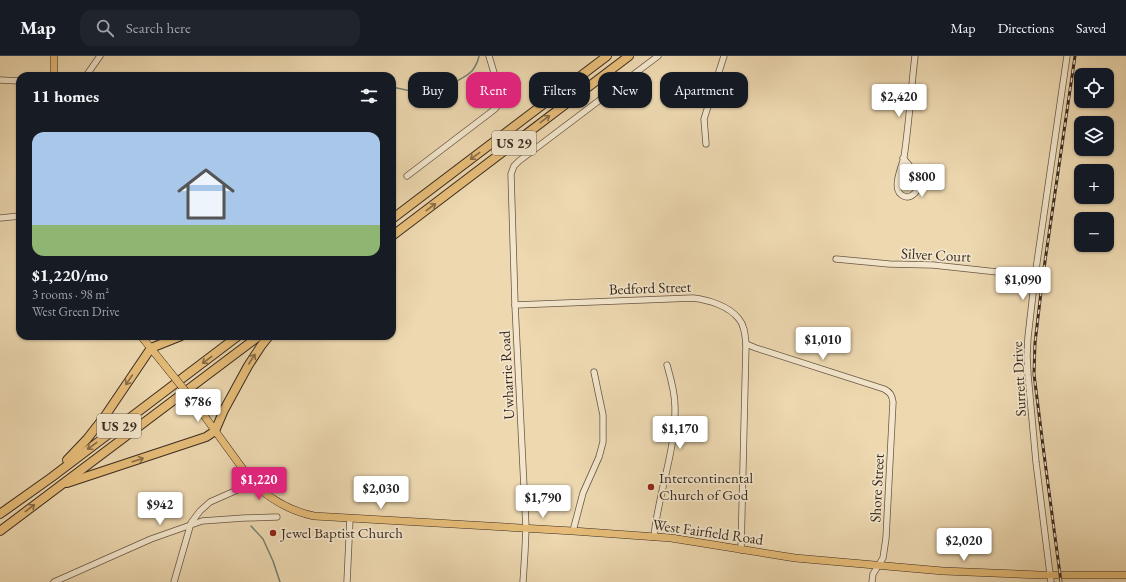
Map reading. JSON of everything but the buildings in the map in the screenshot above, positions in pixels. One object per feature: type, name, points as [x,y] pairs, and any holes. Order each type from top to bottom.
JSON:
[{"type":"highway","name":"US 29","points":[[396,216],[607,56]]},
{"type":"highway","name":"US 29","points":[[396,233],[629,56]]},
{"type":"highway","points":[[52,477],[87,439],[105,416],[151,348],[171,340]]},
{"type":"highway","name":"US 29","points":[[0,514],[52,477],[233,340]]},
{"type":"highway","name":"US 29","points":[[0,531],[254,340]]},
{"type":"highway","points":[[61,485],[206,437],[215,431],[224,410],[248,366],[266,340]]},
{"type":"main road","points":[[54,56],[54,72]]},
{"type":"main road","name":"West Fairfield Road","points":[[144,340],[196,405],[253,483],[273,500],[288,508],[314,516],[671,538],[798,558],[878,566],[1050,579],[1126,576]]},
{"type":"street","points":[[89,72],[100,56]]},
{"type":"street","points":[[407,176],[495,109],[498,105],[500,94],[489,56]]},
{"type":"street","name":"Uwharrie Road","points":[[523,582],[526,528],[515,305],[511,174],[518,161],[658,56]]},
{"type":"street","points":[[706,144],[704,119],[724,56]]},
{"type":"street","points":[[904,158],[918,179],[918,188],[916,192],[912,196],[905,197],[898,190],[898,183],[904,158],[915,56]]},
{"type":"street","name":"Surrett Drive","points":[[1050,579],[1036,462],[1027,356],[1035,276],[1067,56]]},
{"type":"street","points":[[0,80],[16,81]]},
{"type":"street","points":[[0,218],[16,217]]},
{"type":"street","points":[[8,218],[16,219]]},
{"type":"street","name":"Silver Court","points":[[836,259],[889,264],[933,265],[1035,276]]},
{"type":"street","name":"Bedford Street","points":[[515,305],[688,298],[700,299],[720,306],[730,311],[739,319],[744,332],[746,344],[741,550]]},
{"type":"street","name":"Shore Street","points":[[746,344],[884,389],[892,398],[886,538],[883,558],[873,574],[872,582]]},
{"type":"street","points":[[654,537],[675,423],[673,385],[667,365]]},
{"type":"street","points":[[573,531],[583,493],[599,457],[603,442],[603,415],[594,372]]},
{"type":"street","points":[[174,582],[190,525],[200,511],[210,502],[253,483]]},
{"type":"street","points":[[54,582],[151,539],[202,521],[277,517]]},
{"type":"street","points":[[347,582],[350,518]]},
{"type":"waterway","points":[[396,88],[430,95],[468,75],[474,68],[479,56]]},
{"type":"waterway","points":[[251,526],[263,539],[273,561],[280,582]]},
{"type":"railway","points":[[1061,582],[1034,374],[1035,343],[1043,275],[1075,56]]},
{"type":"place","name":"Intercontinental Church of God","points":[[651,487]]},
{"type":"place","name":"Jewel Baptist Church","points":[[273,533]]}]
